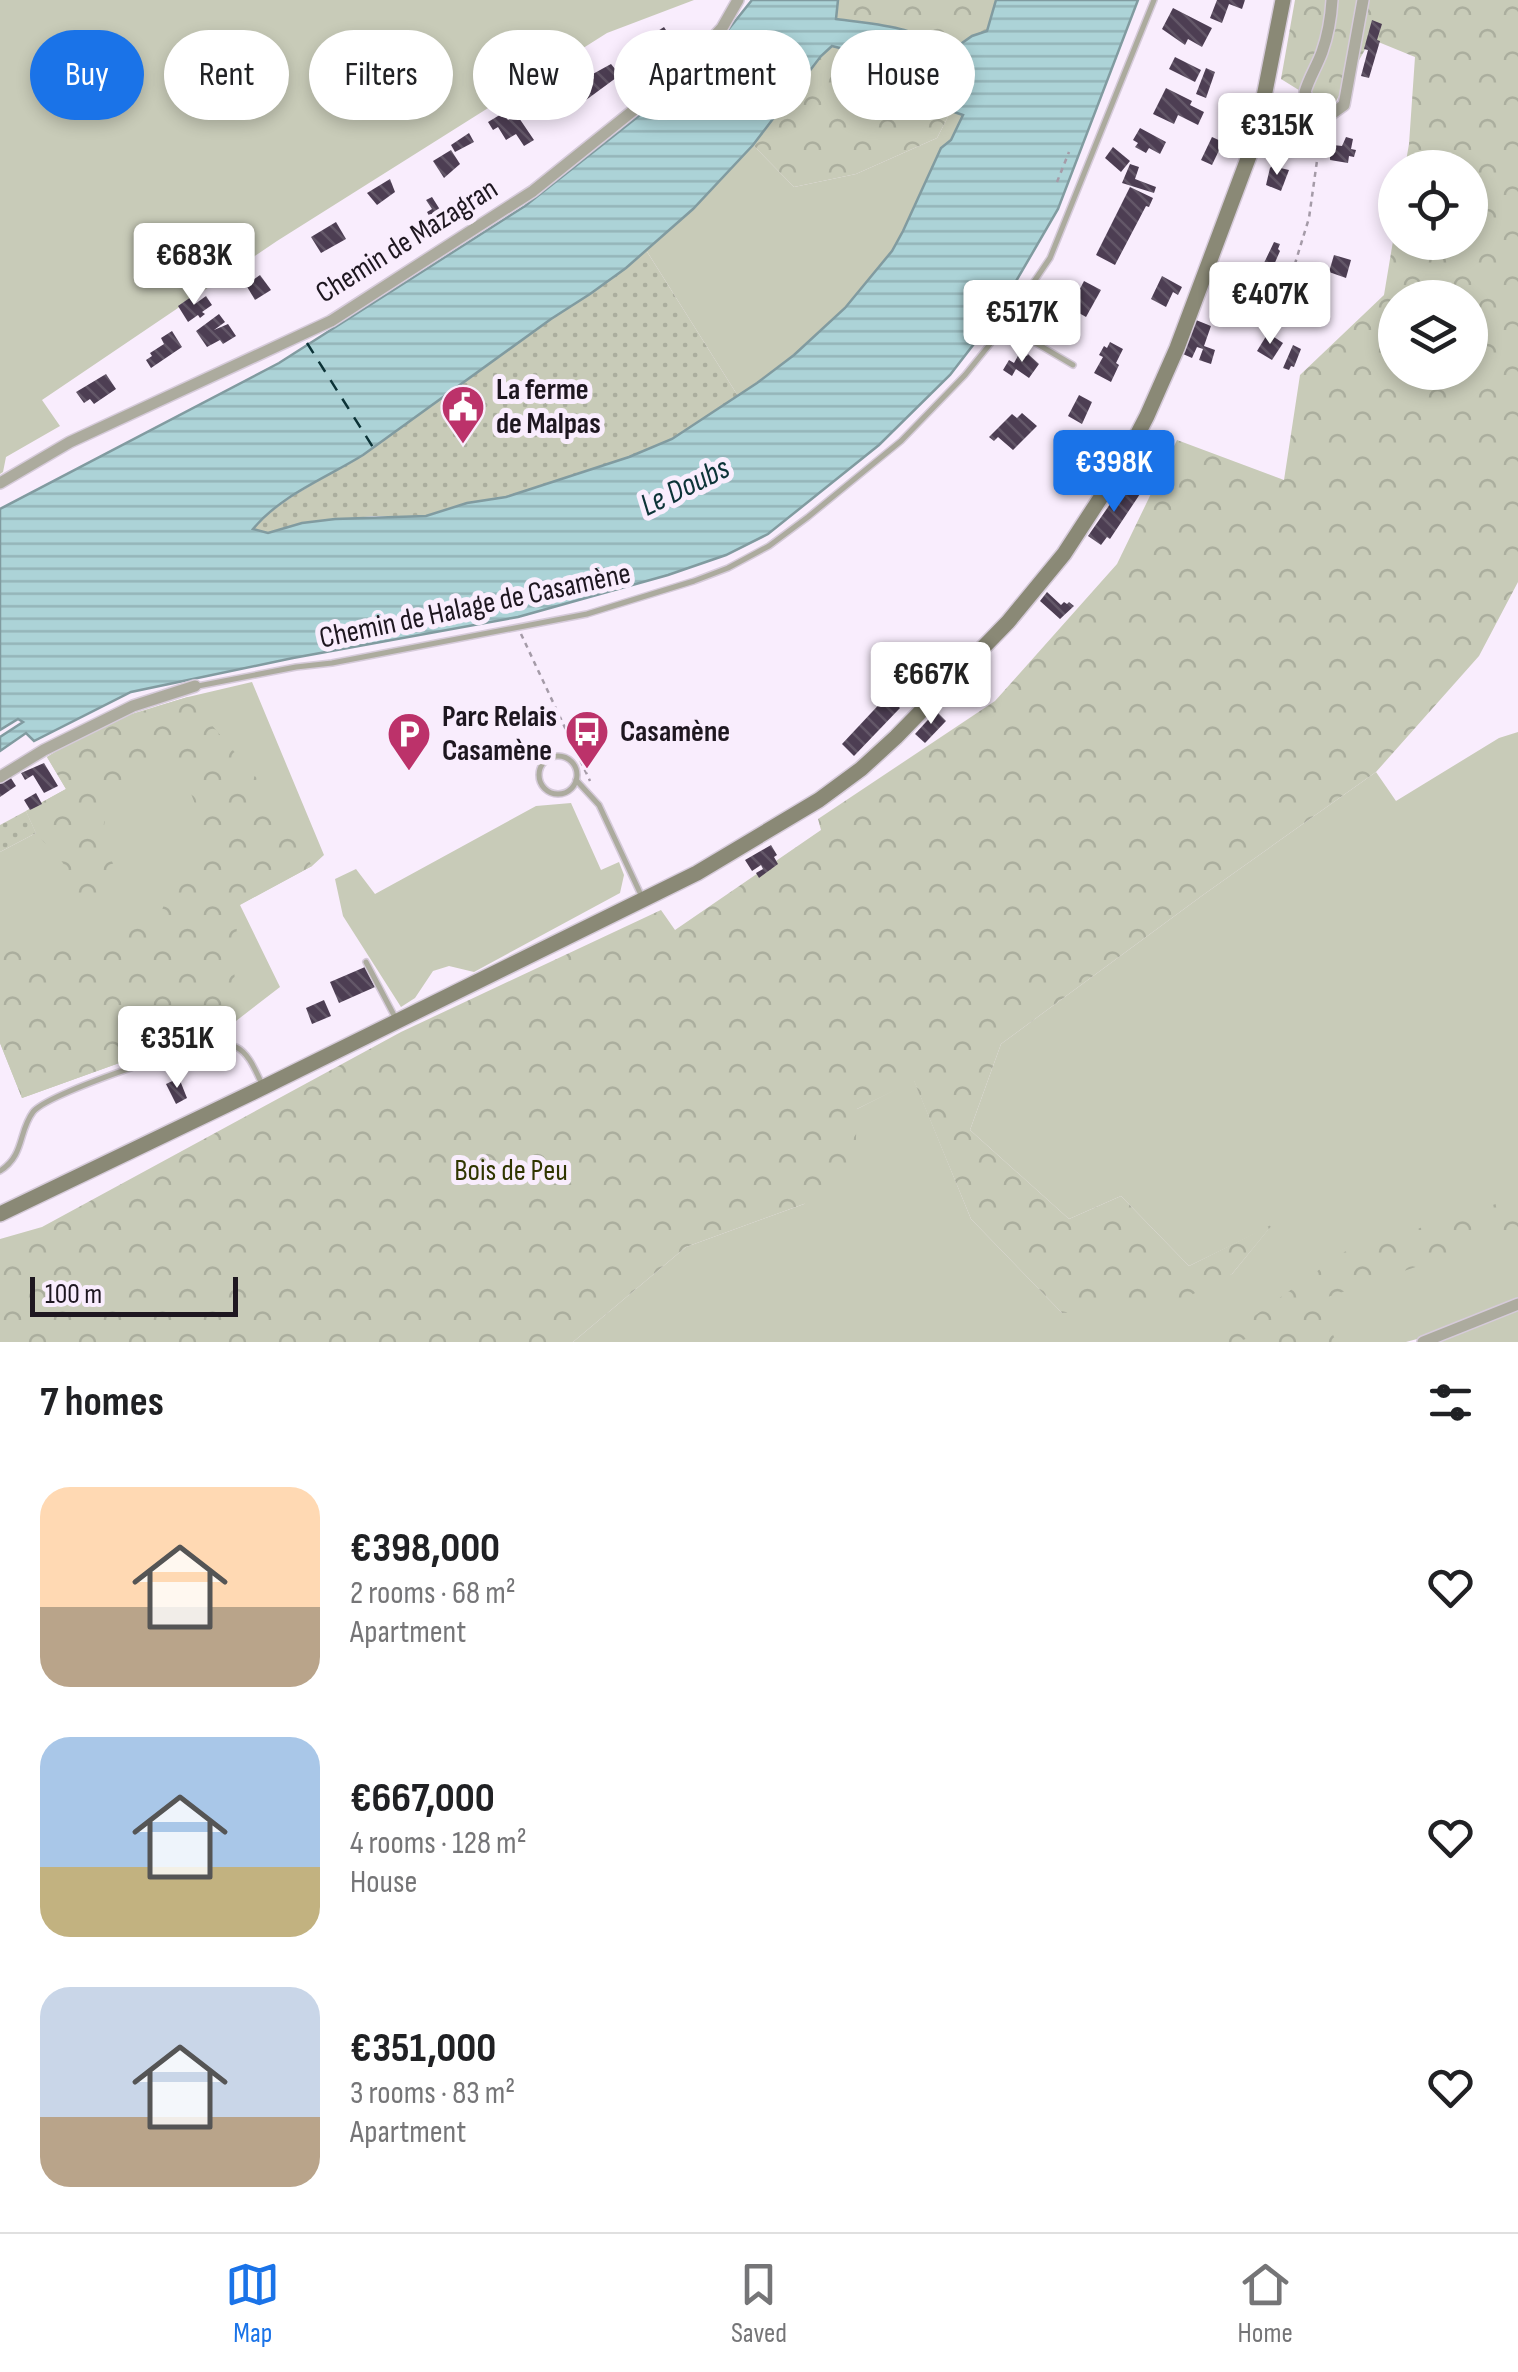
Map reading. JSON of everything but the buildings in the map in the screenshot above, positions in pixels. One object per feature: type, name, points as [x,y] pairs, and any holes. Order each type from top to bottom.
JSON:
[{"type":"main road","points":[[0,1214],[397,1021],[429,1000],[717,862],[819,800],[896,738],[1008,622],[1064,554],[1120,468],[1148,416],[1249,156],[1283,0]]},
{"type":"street","name":"Chemin de Mazagran","points":[[0,483],[70,442],[331,321],[533,191],[680,73],[722,28],[738,0]]},
{"type":"street","points":[[1332,0],[1321,55],[1305,92],[1312,111],[1330,116],[1344,105],[1363,0]]},
{"type":"street","name":"Chemin de Halage de Casamène","points":[[0,777],[44,750],[133,706],[195,686]]},
{"type":"street","points":[[1423,1342],[1518,1304]]},
{"type":"lane","name":"Chemin de Halage de Casamène","points":[[195,686],[588,614],[694,581],[768,546],[901,441],[966,376],[1005,325],[1050,258],[1154,0]]},
{"type":"lane","points":[[1005,325],[1074,365]]},
{"type":"lane","points":[[575,783],[563,794],[550,793],[538,778],[541,766],[550,758],[562,757],[575,768],[575,783],[599,805],[643,900]]},
{"type":"lane","points":[[366,962],[397,1021]]},
{"type":"lane","points":[[0,1171],[18,1152],[34,1110],[52,1098],[206,1044],[234,1046],[244,1052],[264,1087]]},
{"type":"path","points":[[1286,293],[1309,218],[1323,114]]},
{"type":"path","points":[[1057,182],[1070,152]]},
{"type":"path","points":[[518,628],[599,805]]},
{"type":"green space","points":[[0,0],[694,0],[594,41],[594,30],[473,30],[473,117],[277,241],[42,400],[60,426],[6,457],[0,474]]},
{"type":"green space","points":[[838,0],[996,0],[987,31],[975,35],[975,30],[904,30],[836,19]]},
{"type":"green space","name":"Bois de Peu","points":[[1295,0],[1518,0],[1518,582],[1479,656],[1376,772],[1001,1044],[970,1130],[1069,1219],[1121,1196],[1189,1266],[1273,1224],[1232,1274],[1168,1307],[1062,1313],[971,1219],[914,1081],[857,1109],[855,1167],[804,1204],[686,1247],[573,1342],[0,1342],[0,1239],[42,1227],[401,1032],[661,910],[675,930],[821,830],[818,819],[995,701],[1117,564],[1177,440],[1284,480],[1300,375],[1378,301],[1378,390],[1488,390],[1488,280],[1386,280],[1390,260],[1488,260],[1488,150],[1408,150],[1415,57],[1371,39],[1331,110],[1281,79]]},
{"type":"green space","points":[[831,48],[831,120],[946,120],[937,138],[856,174],[794,187],[753,145],[772,120],[811,120],[811,69]]},
{"type":"green space","points":[[946,120],[961,120],[951,140],[941,148],[892,251],[845,308],[794,355],[738,396],[646,250],[693,209],[753,145],[794,187],[856,174],[937,138]]},
{"type":"green space","points":[[646,250],[738,396],[672,439],[506,497],[467,503],[426,516],[302,523],[268,533],[252,529],[291,497],[363,455]]},
{"type":"green space","points":[[252,682],[324,855],[312,866],[240,905],[280,987],[236,1021],[22,1098],[0,1043],[0,852],[36,833],[26,811],[66,789],[47,757],[128,715]]},
{"type":"green space","points":[[188,697],[265,788],[312,866],[239,905],[234,959],[236,1021],[22,1098],[0,1043],[0,927],[40,958],[159,917],[181,863],[209,840],[173,757],[149,755],[108,796],[102,841],[121,880],[112,899],[83,900],[63,863],[36,833],[26,811],[66,789],[47,757],[115,722]]},
{"type":"green space","points":[[1518,732],[1518,1299],[1406,1342],[573,1342],[686,1247],[804,1204],[857,1109],[914,1080],[971,1219],[1062,1313],[1232,1274],[1271,1226],[1189,1266],[1121,1196],[1069,1219],[970,1130],[1001,1044],[1376,772],[1396,801],[1499,738]]},
{"type":"green space","points":[[571,803],[601,870],[619,862],[624,875],[620,893],[474,972],[449,966],[433,971],[415,998],[401,1007],[343,916],[335,879],[356,869],[375,894],[536,806]]},
{"type":"green space","points":[[26,811],[36,833],[0,852],[0,825]]},
{"type":"green space","points":[[1518,1197],[1518,1232],[1319,1300],[1336,1342],[1262,1342],[1259,1335],[1236,1342],[1218,1342],[1344,1252]]},
{"type":"green space","points":[[1518,1309],[1518,1342],[1438,1342]]},
{"type":"water","points":[[752,0],[838,0],[836,19],[901,30],[831,30],[831,47],[811,69],[811,30],[728,30]]},
{"type":"water","name":"Le Doubs","points":[[996,0],[1138,0],[1058,209],[997,314],[950,375],[879,445],[768,534],[726,555],[668,575],[518,617],[131,692],[34,741],[26,733],[0,751],[0,737],[23,722],[18,719],[0,730],[0,509],[279,363],[525,206],[634,120],[772,120],[693,209],[626,268],[363,455],[290,497],[253,529],[268,533],[335,519],[426,516],[467,503],[506,497],[672,439],[794,355],[845,308],[892,251],[941,148],[951,140],[961,120],[975,120],[975,35],[987,31]]},
{"type":"ferry route","points":[[307,343],[376,452]]},
{"type":"place","name":"La ferme de Malpas","points":[[463,445]]},
{"type":"place","name":"Casamène","points":[[587,770]]},
{"type":"place","name":"Parc Relais Casamène","points":[[409,772]]}]
